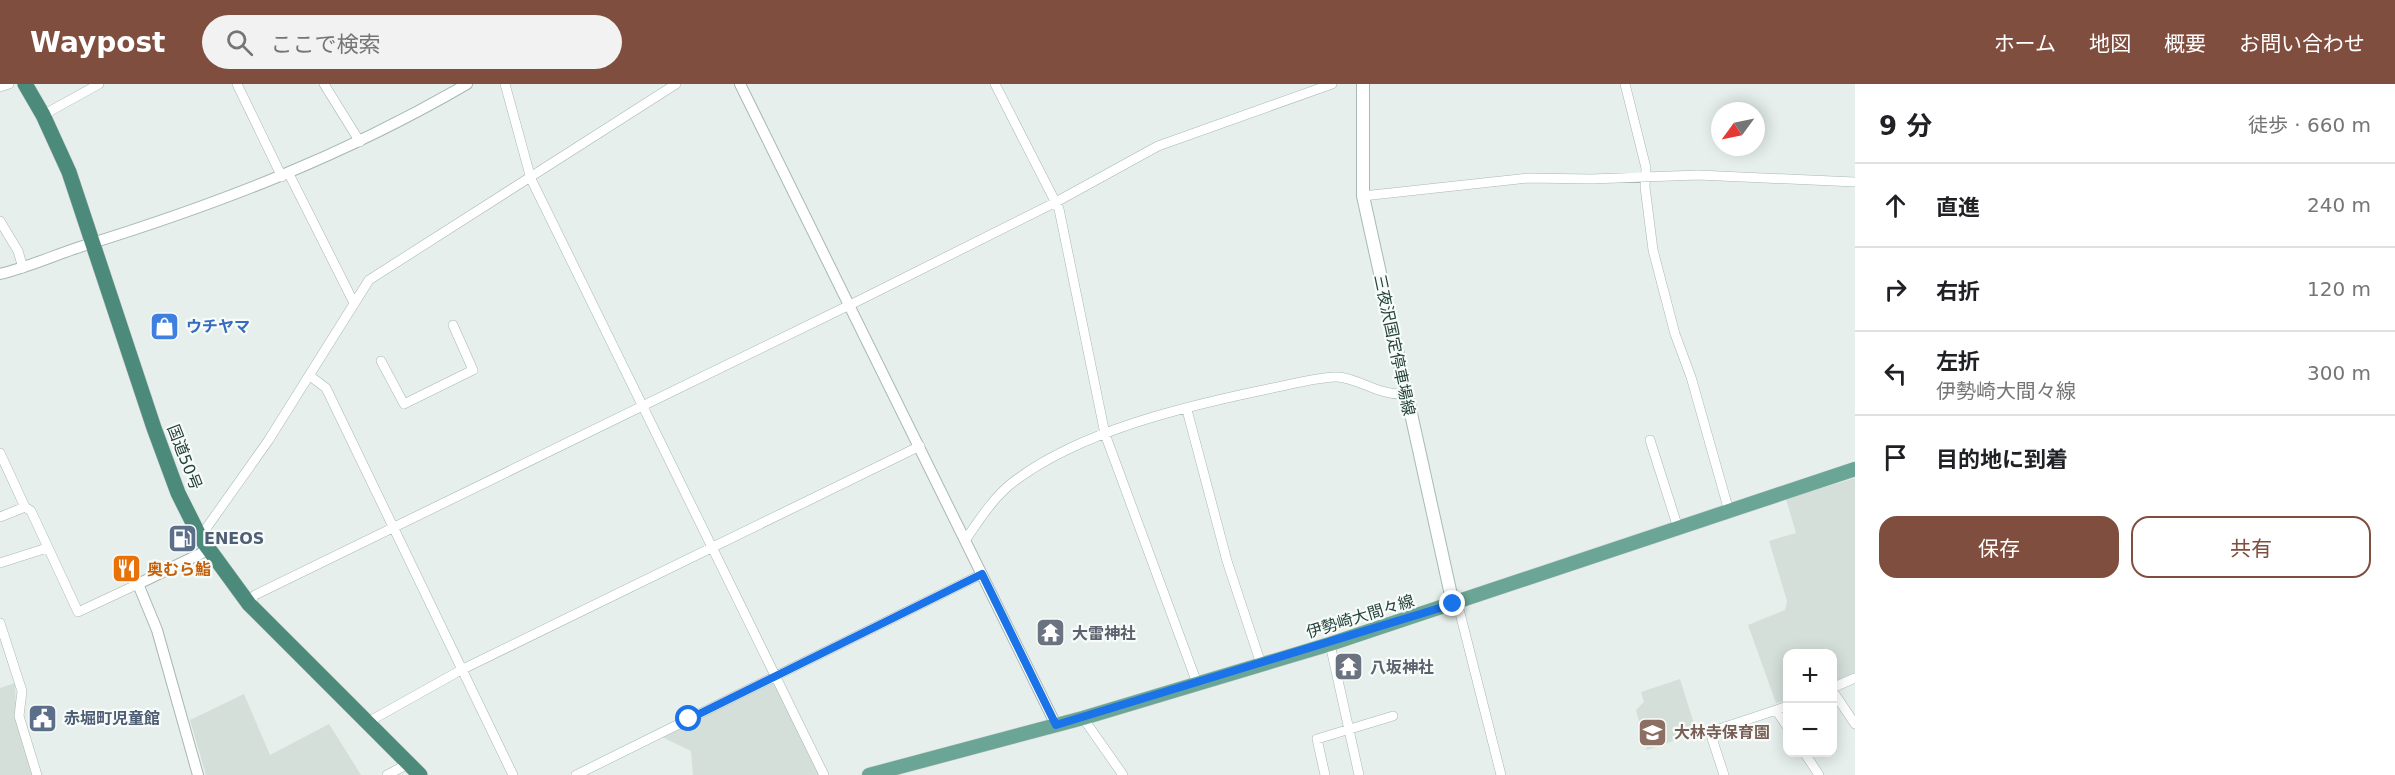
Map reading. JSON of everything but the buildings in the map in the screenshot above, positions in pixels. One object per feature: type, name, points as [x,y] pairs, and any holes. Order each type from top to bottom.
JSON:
[{"type":"highway","name":"国道50号","points":[[25,84],[43,115],[66,164],[94,242],[154,428],[178,493],[204,543],[249,604],[420,775]]},
{"type":"main road","name":"三夜沢国定停車場線","points":[[1363,84],[1363,196],[1453,604]]},
{"type":"main road","name":"伊勢崎大間々線","points":[[869,775],[1083,718],[1330,644],[1855,469]]},
{"type":"street","points":[[0,87],[9,84]]},
{"type":"street","points":[[43,115],[99,84]]},
{"type":"street","points":[[237,84],[354,303]]},
{"type":"street","points":[[324,84],[360,142]]},
{"type":"street","points":[[0,274],[222,200],[286,176],[360,142],[467,84]]},
{"type":"street","points":[[505,84],[531,179],[824,775]]},
{"type":"street","points":[[0,453],[25,507],[31,511],[78,612],[138,584],[204,543],[371,278],[531,179],[676,84]]},
{"type":"street","points":[[740,84],[1056,725]]},
{"type":"street","points":[[995,84],[1056,202],[1105,434],[1197,683]]},
{"type":"street","points":[[249,604],[255,596],[1056,202],[1158,147],[1332,84]]},
{"type":"street","points":[[1625,84],[1638,129],[1646,177],[1653,250],[1675,334],[1729,511]]},
{"type":"street","points":[[1363,196],[1496,180],[1759,176],[1855,182]]},
{"type":"street","points":[[0,221],[18,251],[23,268]]},
{"type":"street","points":[[381,361],[404,404],[473,370],[453,325]]},
{"type":"street","points":[[310,376],[326,388],[392,529],[513,775]]},
{"type":"street","points":[[966,539],[996,498],[1013,482],[1081,442],[1105,434],[1235,396],[1336,377],[1394,395],[1405,394]]},
{"type":"street","points":[[1187,410],[1227,561],[1261,664]]},
{"type":"street","points":[[1650,440],[1678,528]]},
{"type":"street","points":[[368,722],[461,670],[920,446]]},
{"type":"street","points":[[0,517],[25,507]]},
{"type":"street","points":[[0,563],[47,548]]},
{"type":"street","points":[[576,775],[982,574]]},
{"type":"street","points":[[138,584],[157,630],[198,775]]},
{"type":"street","points":[[1453,604],[1460,613],[1501,775]]},
{"type":"street","points":[[0,623],[22,691],[20,716],[37,775]]},
{"type":"street","points":[[1330,644],[1359,775]]},
{"type":"street","points":[[1837,687],[1855,678]]},
{"type":"street","points":[[1837,695],[1855,724]]},
{"type":"street","points":[[1724,775],[1710,732],[1783,708]]},
{"type":"street","points":[[1776,710],[1783,720]]},
{"type":"street","points":[[1325,775],[1317,739],[1394,716]]},
{"type":"street","points":[[1083,718],[1122,775]]},
{"type":"street","points":[[1807,757],[1819,775]]},
{"type":"street","points":[[387,775],[404,766]]},
{"type":"shaded area","points":[[1855,478],[1855,674],[1837,682],[1837,649],[1783,649],[1783,701],[1776,703],[1748,625],[1785,610],[1787,601],[1769,541],[1796,533],[1786,499]]},
{"type":"shaded area","points":[[1680,679],[1697,733],[1647,750],[1636,710],[1644,702],[1641,692]]},
{"type":"shaded area","points":[[771,681],[775,683],[820,775],[693,775],[691,751],[662,737]]},
{"type":"shaded area","points":[[15,683],[16,711],[32,775],[0,775],[0,688]]},
{"type":"shaded area","points":[[244,694],[270,755],[329,724],[361,775],[206,775],[190,720]]},
{"type":"place","name":"ウチヤマ","points":[[165,326]]},
{"type":"place","name":"ENEOS","points":[[183,538]]},
{"type":"place","name":"奥むら鮨","points":[[126,569]]},
{"type":"place","name":"大雷神社","points":[[1051,633]]},
{"type":"place","name":"八坂神社","points":[[1349,667]]},
{"type":"place","name":"赤堀町児童館","points":[[43,718]]},
{"type":"place","name":"大林寺保育園","points":[[1653,732]]},
{"type":"route","points":[[689,719],[982,574],[1056,725],[1330,644],[1453,604]]}]
